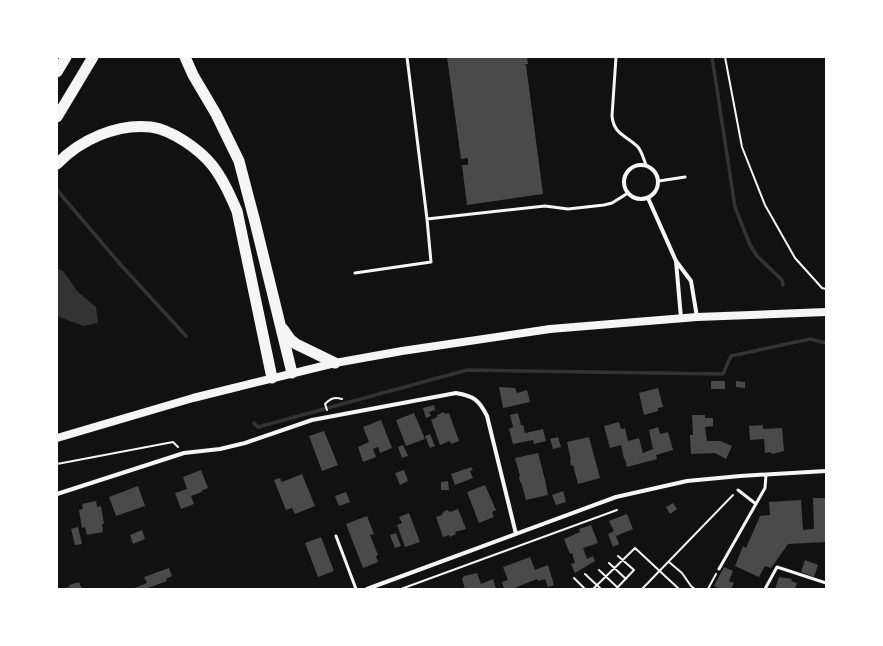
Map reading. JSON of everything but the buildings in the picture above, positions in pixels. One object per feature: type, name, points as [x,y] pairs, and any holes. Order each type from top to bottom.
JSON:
[{"type":"highway","points":[[57,72],[66,57]]},
{"type":"highway","points":[[57,117],[93,57]]},
{"type":"highway","points":[[185,57],[193,75],[216,114],[239,161],[292,373]]},
{"type":"highway","points":[[57,164],[80,145],[102,134],[126,128],[152,127],[174,135],[195,148],[212,166],[226,187],[237,211],[272,378]]},
{"type":"highway","points":[[280,325],[290,339],[296,344],[335,363]]},
{"type":"main road","points":[[57,438],[193,398],[272,378],[335,363],[402,351],[550,329],[680,318],[826,312]]},
{"type":"street","points":[[646,165],[655,171],[659,181],[656,191],[648,198],[637,199],[628,193],[624,183],[627,173],[635,166],[646,165]]},
{"type":"street","points":[[648,198],[676,261],[690,281],[697,317]]},
{"type":"street","points":[[676,261],[680,318]]},
{"type":"street","points":[[57,494],[184,453],[220,449],[245,443],[312,420],[456,393],[467,394],[474,397],[482,406],[487,416],[516,534]]},
{"type":"street","points":[[367,589],[616,497],[687,482],[826,471]]},
{"type":"lane","points":[[355,274],[431,262],[407,57]]},
{"type":"lane","points":[[616,57],[612,116],[613,125],[639,148],[646,165]]},
{"type":"lane","points":[[659,181],[685,177]]},
{"type":"lane","points":[[427,219],[545,206],[568,209],[604,205],[612,203],[628,193]]},
{"type":"lane","points":[[719,569],[765,488],[766,475]]},
{"type":"lane","points":[[738,490],[756,504]]},
{"type":"lane","points":[[336,536],[356,589]]},
{"type":"lane","points":[[765,589],[777,567],[826,583]]},
{"type":"path","points":[[725,57],[742,147],[765,205],[795,258],[822,288],[826,290]]},
{"type":"path","points":[[326,407],[325,404],[329,400],[335,397],[342,399]]},
{"type":"path","points":[[57,464],[173,442]]},
{"type":"path","points":[[642,589],[738,490]]},
{"type":"path","points":[[400,589],[616,510]]},
{"type":"path","points":[[593,589],[635,548],[679,589]]},
{"type":"path","points":[[599,570],[617,588],[634,570],[618,556]]},
{"type":"path","points":[[668,562],[682,573],[691,586],[696,589]]},
{"type":"path","points":[[609,563],[626,579]]},
{"type":"path","points":[[708,589],[719,569]]},
{"type":"path","points":[[585,574],[601,589]]},
{"type":"path","points":[[574,578],[585,589]]},
{"type":"shaded area","points":[[57,268],[63,271],[78,292],[96,307],[98,323],[83,326],[57,316]]},
{"type":"waterway","points":[[712,57],[735,207],[750,245],[757,256],[782,280],[783,285]]},
{"type":"waterway","points":[[57,190],[120,264],[186,336]]},
{"type":"waterway","points":[[254,423],[258,427],[467,370],[723,374],[731,356],[810,339],[826,343]]}]
